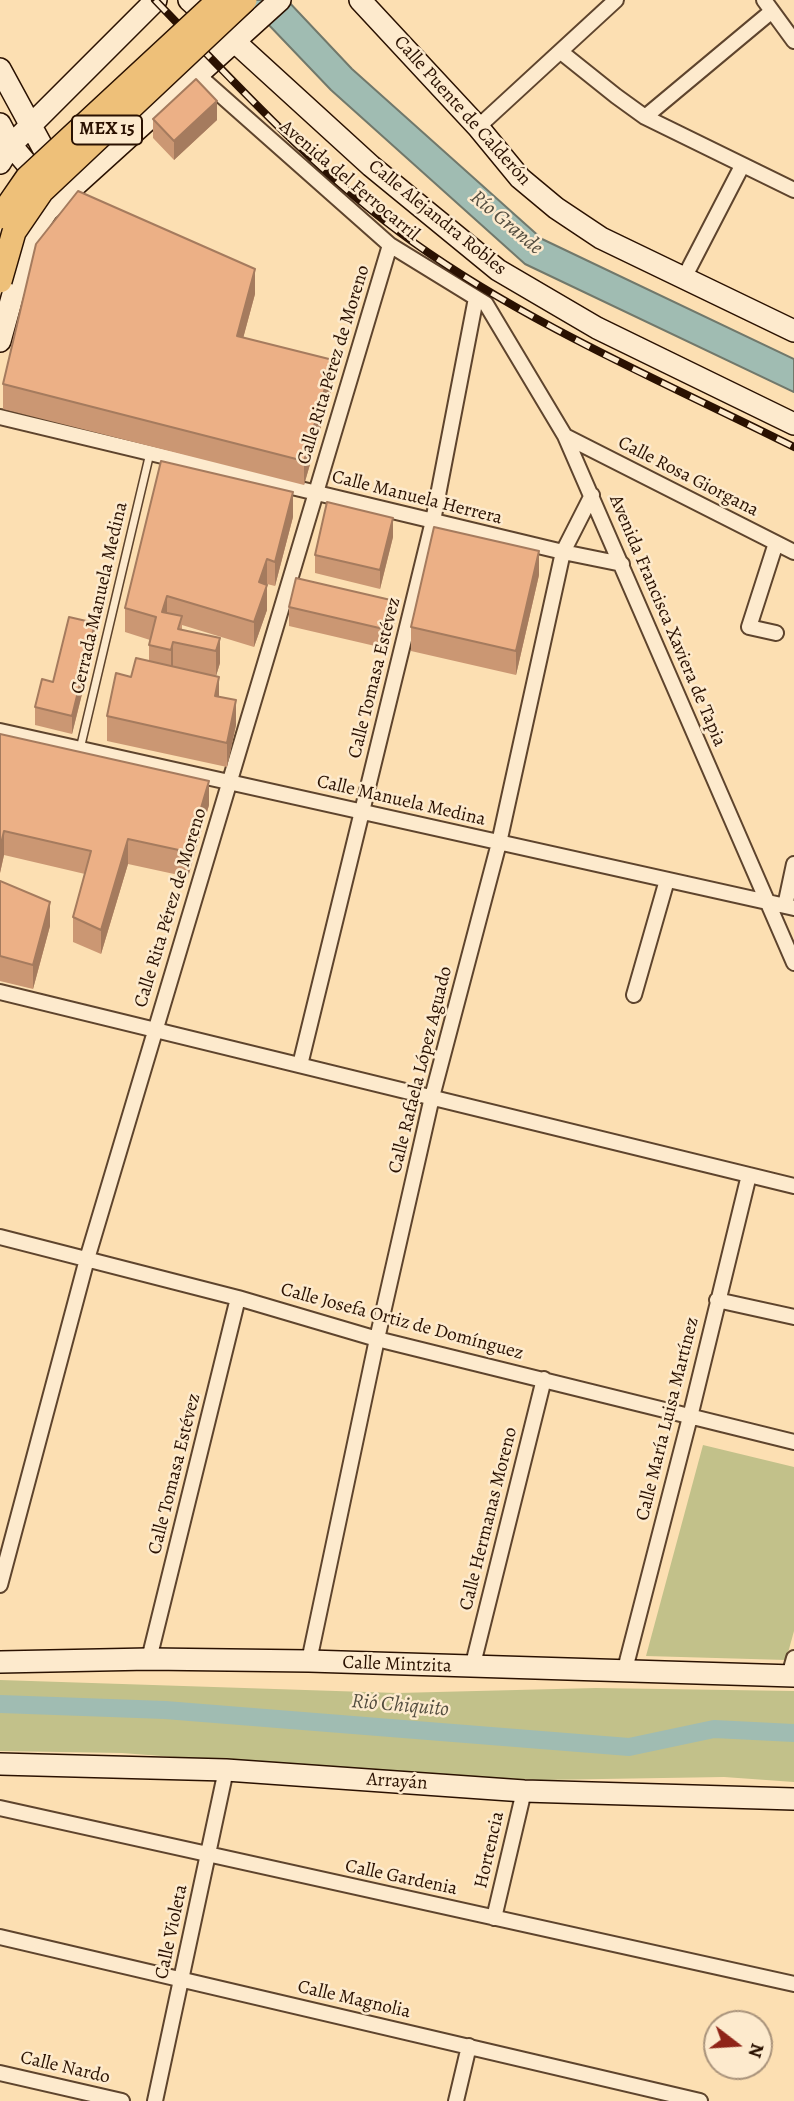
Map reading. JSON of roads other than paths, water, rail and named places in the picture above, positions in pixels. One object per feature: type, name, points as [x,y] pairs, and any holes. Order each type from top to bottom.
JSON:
[{"type":"main road","points":[[6,154],[30,126],[156,0]]},
{"type":"main road","name":"Calle Alejandra Robles","points":[[189,0],[233,43],[371,166],[498,270],[597,328],[794,424]]},
{"type":"main road","name":"MEX 15","points":[[0,217],[27,178],[219,0]]},
{"type":"main road","name":"MEX 15","points":[[0,281],[14,232],[42,191],[245,0]]},
{"type":"main road","points":[[0,341],[28,240],[47,211],[280,0]]},
{"type":"main road","name":"Calle Puente de Calderón","points":[[360,0],[478,127],[520,178],[556,208],[601,239],[794,331]]},
{"type":"main road","points":[[0,69],[66,194]]},
{"type":"main road","points":[[0,124],[6,154],[41,181],[66,194]]},
{"type":"main road","name":"Calle Mintzita","points":[[0,1662],[149,1659],[309,1661],[624,1673],[792,1670]]},
{"type":"main road","name":"Arrayán","points":[[0,1764],[226,1770],[524,1791],[794,1799]]},
{"type":"street","points":[[478,127],[616,0]]},
{"type":"street","points":[[645,117],[768,6],[794,41]]},
{"type":"street","points":[[561,52],[645,117],[794,190]]},
{"type":"street","name":"Avenida del Ferrocarril","points":[[198,75],[390,245],[481,301]]},
{"type":"street","points":[[684,278],[742,166]]},
{"type":"street","name":"Calle Rita Pérez de Moreno","points":[[0,1585],[87,1259],[390,245]]},
{"type":"street","name":"Avenida Francisca Xaviera de Tapia","points":[[481,301],[565,436],[794,963]]},
{"type":"street","name":"Calle Tomasa Estévez","points":[[300,1065],[433,521],[481,301]]},
{"type":"street","name":"Calle Manuela Herrera","points":[[0,416],[622,564]]},
{"type":"street","name":"Calle Rosa Giorgana","points":[[565,436],[794,552]]},
{"type":"street","name":"Calle Rafaela López Aguado","points":[[309,1661],[377,1339],[432,1097],[499,843],[563,552],[592,495]]},
{"type":"street","points":[[776,543],[749,627],[776,633]]},
{"type":"street","name":"Calle Manuela Medina","points":[[0,731],[789,907]]},
{"type":"street","points":[[789,907],[794,864]]},
{"type":"street","points":[[634,995],[667,880]]},
{"type":"street","points":[[0,992],[794,1186]]},
{"type":"street","name":"Calle María Luisa Martínez","points":[[624,1673],[749,1175]]},
{"type":"street","name":"Calle Josefa Ortiz de Domínguez","points":[[0,1237],[238,1298],[377,1339],[794,1441]]},
{"type":"street","name":"Calle Tomasa Estévez","points":[[149,1659],[238,1298]]},
{"type":"street","points":[[717,1300],[794,1317]]},
{"type":"street","name":"Calle Hermanas Moreno","points":[[472,1668],[544,1379]]},
{"type":"street","name":"Calle Violeta","points":[[155,2101],[226,1770]]},
{"type":"street","name":"Hortencia","points":[[494,1918],[524,1791]]},
{"type":"street","name":"Calle Gardenia","points":[[0,1808],[794,1984]]},
{"type":"street","name":"Calle Magnolia","points":[[0,1937],[700,2101]]},
{"type":"street","points":[[456,2101],[470,2046]]},
{"type":"street","name":"Calle Nardo","points":[[0,2073],[122,2101]]},
{"type":"lane","name":"Cerrada Manuela Medina","points":[[80,749],[150,453]]},
{"type":"water","name":"Río Grande","points":[[245,0],[287,0],[352,69],[542,239],[794,359],[794,392],[525,264],[331,90]]},
{"type":"waterway","name":"Rió Chiquito","points":[[0,1704],[165,1710],[629,1747],[714,1729],[794,1733]]},
{"type":"railway","points":[[155,0],[311,157],[413,242],[457,272],[551,326],[794,447]]}]
